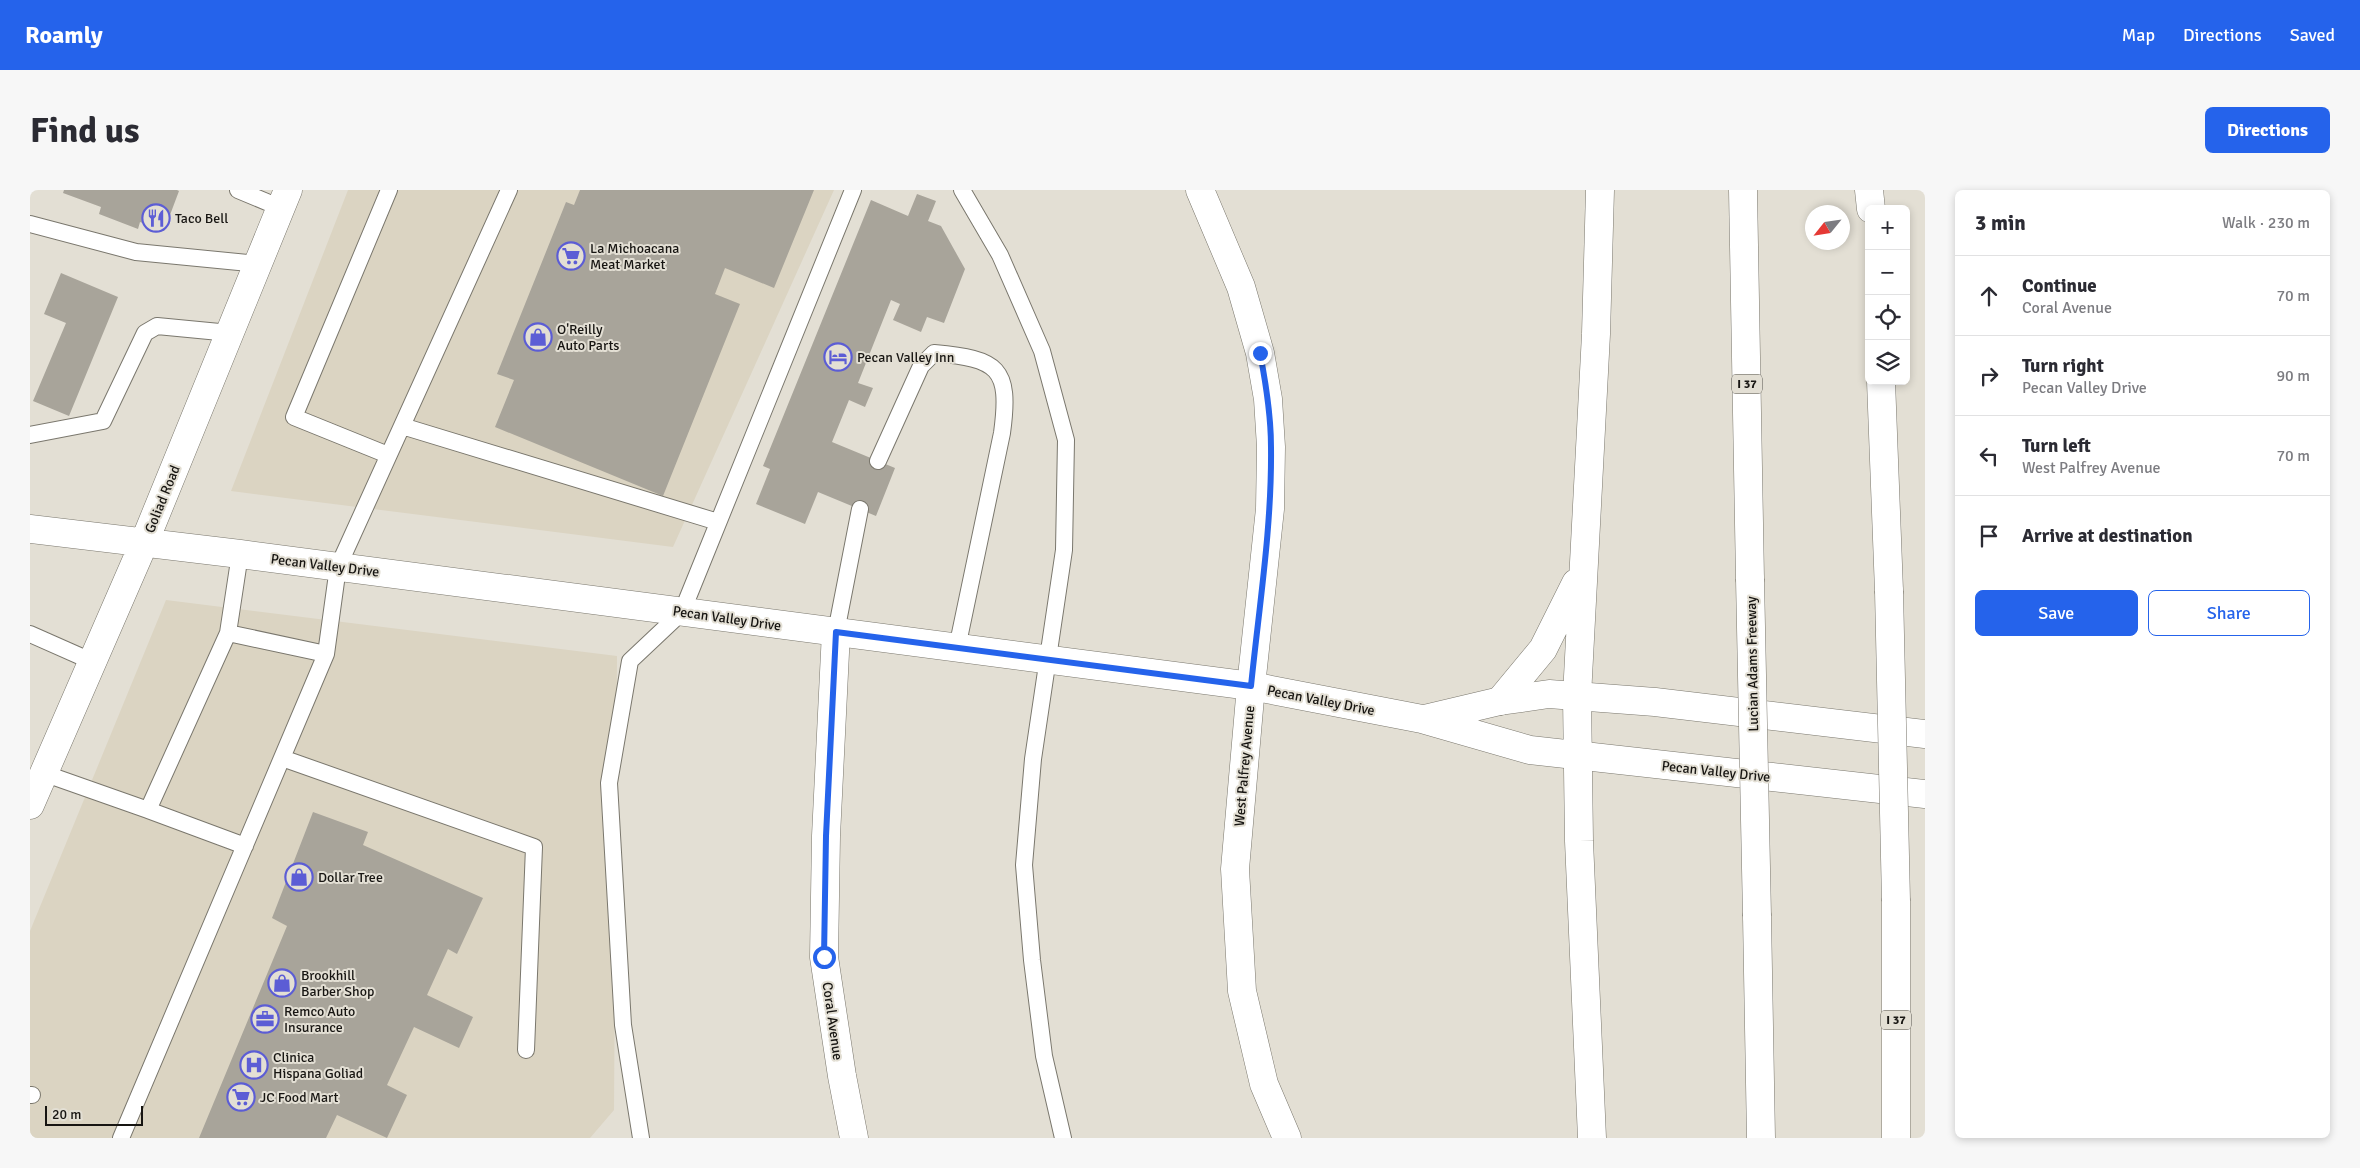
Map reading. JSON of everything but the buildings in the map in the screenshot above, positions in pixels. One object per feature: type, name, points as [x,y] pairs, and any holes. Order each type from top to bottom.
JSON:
[{"type":"main road","name":"West Palfrey Avenue","points":[[1200,190],[1241,287],[1260,353],[1268,399],[1271,447],[1270,509],[1251,686],[1235,869],[1242,991],[1264,1084],[1287,1138]]},
{"type":"main road","points":[[1592,1138],[1577,696],[1582,571],[1596,334],[1600,190]]},
{"type":"main road","name":"Lucian Adams Freeway","points":[[1743,190],[1761,1138]]},
{"type":"main road","points":[[1869,190],[1871,205]]},
{"type":"main road","name":"Goliad Road","points":[[30,805],[91,661],[144,543],[285,199]]},
{"type":"main road","name":"I 37","points":[[1881,385],[1889,591],[1896,901],[1896,1138]]},
{"type":"main road","name":"Pecan Valley Drive","points":[[30,529],[240,554],[1251,686],[1422,719],[1530,750],[1925,794]]},
{"type":"main road","points":[[1500,702],[1543,648],[1556,628],[1582,571]]},
{"type":"main road","name":"Coral Avenue","points":[[836,632],[826,836],[824,957],[842,1076],[854,1138]]},
{"type":"main road","name":"Pecan Valley Drive","points":[[1422,719],[1500,702],[1549,694],[1655,702],[1925,734]]},
{"type":"lane","points":[[238,190],[285,199]]},
{"type":"lane","points":[[388,456],[294,417],[389,190]]},
{"type":"lane","points":[[121,1138],[326,654],[338,567],[510,190]]},
{"type":"lane","points":[[642,1138],[623,1025],[609,783],[630,661],[682,612],[853,190]]},
{"type":"lane","points":[[962,190],[1000,255],[1042,351],[1066,440],[1064,550],[1033,759],[1024,865],[1032,960],[1044,1056],[1063,1138]]},
{"type":"lane","points":[[30,224],[136,252],[258,264]]},
{"type":"lane","points":[[30,435],[103,421],[145,332],[158,326],[230,333]]},
{"type":"lane","points":[[878,461],[921,366],[934,353],[957,355],[979,360],[994,368],[1002,380],[1006,402],[1002,433],[957,648]]},
{"type":"lane","points":[[402,426],[718,522]]},
{"type":"lane","points":[[836,632],[860,509]]},
{"type":"lane","points":[[148,810],[228,633],[240,554]]},
{"type":"lane","points":[[228,633],[326,654]]},
{"type":"lane","points":[[30,634],[91,661]]},
{"type":"lane","points":[[282,758],[534,847],[526,1050]]},
{"type":"lane","points":[[43,773],[245,846]]},
{"type":"shaded area","points":[[348,190],[834,190],[673,547],[231,491]]},
{"type":"shaded area","points":[[166,600],[617,656],[614,1110],[590,1138],[30,1138],[30,931]]},
{"type":"place","name":"Taco Bell","points":[[156,218]]},
{"type":"place","name":"La Michoacana Meat Market","points":[[571,256]]},
{"type":"place","name":"O'Reilly Auto Parts","points":[[538,337]]},
{"type":"place","name":"Pecan Valley Inn","points":[[838,357]]},
{"type":"place","name":"Dollar Tree","points":[[299,877]]},
{"type":"place","name":"Brookhill Barber Shop","points":[[282,983]]},
{"type":"place","name":"Remco Auto Insurance","points":[[265,1019]]},
{"type":"place","name":"Clinica Hispana Goliad","points":[[254,1065]]},
{"type":"place","name":"JC Food Mart","points":[[241,1097]]},
{"type":"route","points":[[824,957],[826,836],[836,632],[1251,686],[1270,509],[1271,447],[1268,399],[1260,353]]}]
